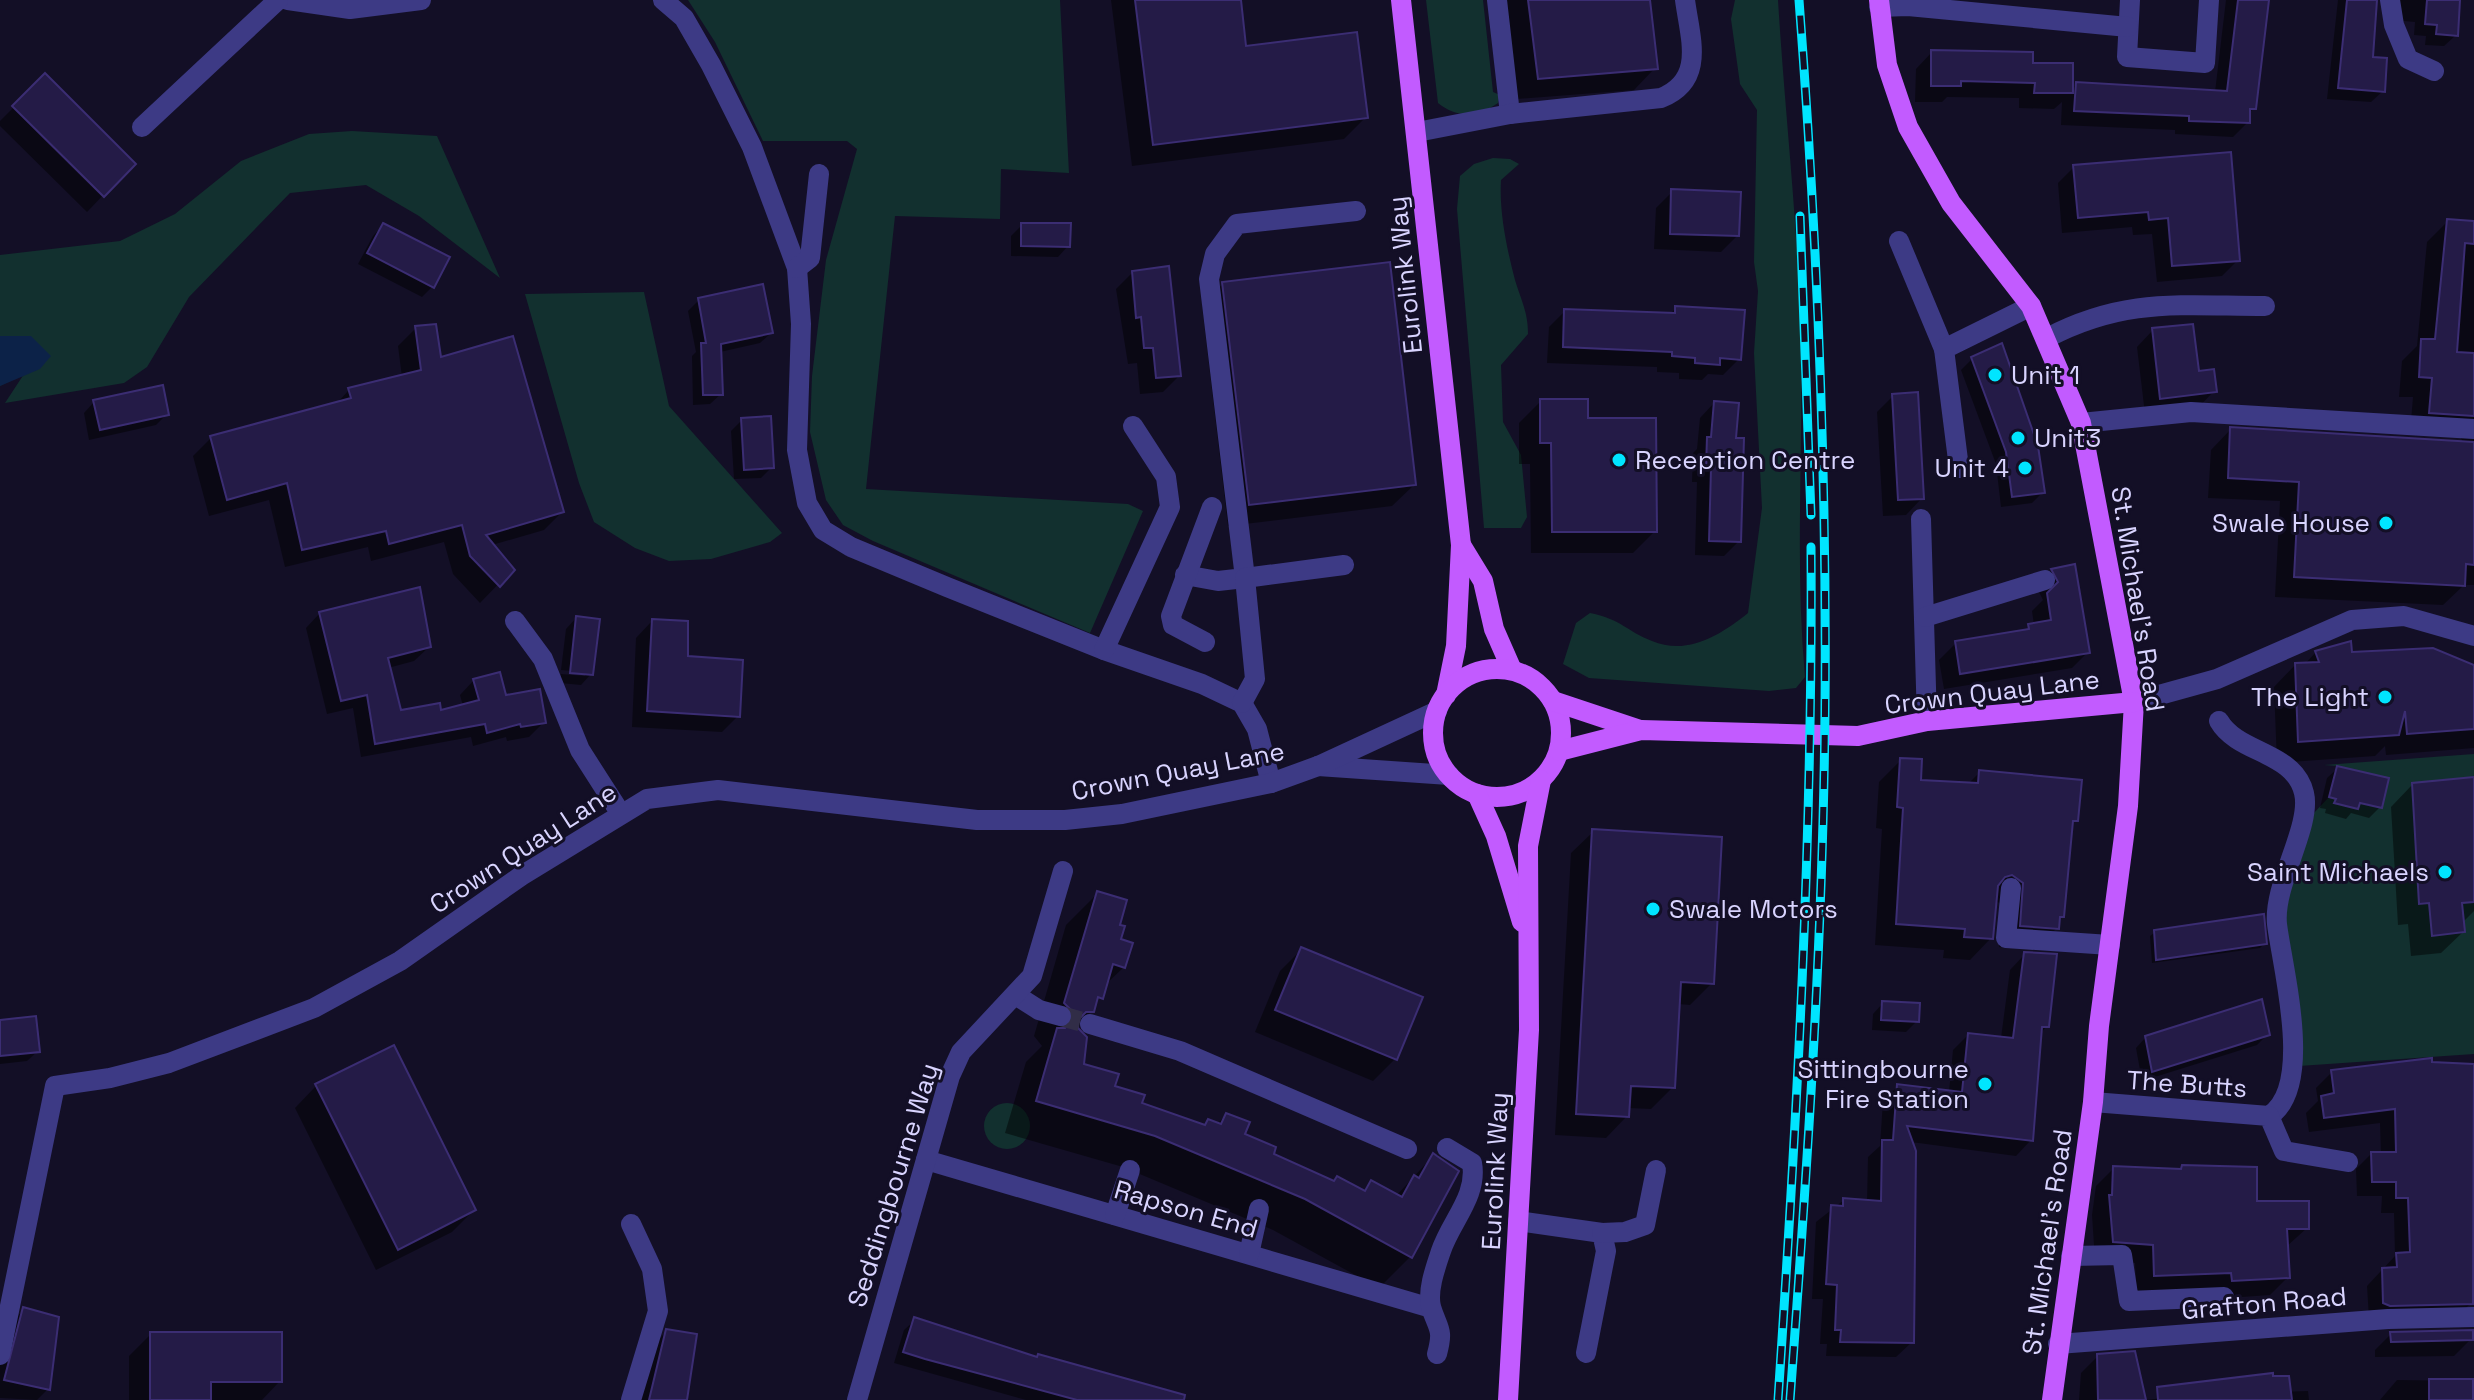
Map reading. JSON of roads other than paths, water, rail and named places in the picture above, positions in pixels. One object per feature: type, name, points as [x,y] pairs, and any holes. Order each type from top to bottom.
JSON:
[{"type":"main road","name":"Eurolink Way","points":[[1401,0],[1461,545],[1456,646],[1441,703]]},
{"type":"main road","name":"St. Michael's Road","points":[[1879,4],[1887,65],[1908,127],[1951,203],[2031,306],[2081,423],[2134,702],[2132,769],[2093,1102],[2052,1400]]},
{"type":"main road","name":"Eurolink Way","points":[[1461,545],[1483,581],[1494,629],[1512,670]]},
{"type":"main road","points":[[1512,670],[1542,687],[1553,701],[1560,717],[1559,751],[1541,780],[1511,796],[1477,794],[1449,775],[1434,745],[1441,703],[1475,673],[1512,670]]},
{"type":"main road","name":"Crown Quay Lane","points":[[1553,701],[1641,730]]},
{"type":"main road","name":"Crown Quay Lane","points":[[1559,751],[1641,730],[1858,736],[1927,721],[2134,702]]},
{"type":"main road","name":"Eurolink Way","points":[[1508,1400],[1529,1030],[1528,846],[1541,780]]},
{"type":"main road","name":"Eurolink Way","points":[[1477,794],[1496,836],[1529,945]]},
{"type":"street","points":[[142,127],[278,0]]},
{"type":"street","points":[[288,0],[350,9],[421,0]]},
{"type":"street","points":[[663,0],[684,18],[745,133],[797,268],[801,324],[797,450],[807,503],[823,530],[878,559],[1104,650],[1202,684],[1242,703],[1257,729],[1271,783]]},
{"type":"street","points":[[1497,0],[1510,114]]},
{"type":"street","points":[[1417,132],[1510,114],[1640,101],[1678,91],[1687,81],[1691,64],[1685,0]]},
{"type":"street","points":[[2130,0],[2127,57],[2205,63],[2209,0]]},
{"type":"street","points":[[2390,0],[2394,25],[2408,59],[2434,71]]},
{"type":"street","points":[[1879,4],[2128,27]]},
{"type":"street","points":[[797,268],[810,258],[819,174]]},
{"type":"street","points":[[1242,703],[1255,679],[1209,279],[1215,254],[1237,224],[1356,211]]},
{"type":"street","points":[[1899,241],[1944,349],[1959,468]]},
{"type":"street","points":[[1944,349],[2031,306]]},
{"type":"street","points":[[2047,338],[2083,319],[2136,306],[2265,306]]},
{"type":"street","points":[[2081,423],[2191,412],[2474,429]]},
{"type":"street","points":[[1104,650],[1170,507],[1166,477],[1133,426]]},
{"type":"street","points":[[1205,642],[1173,625],[1171,616],[1212,507]]},
{"type":"street","points":[[1921,519],[1927,721]]},
{"type":"street","points":[[1185,575],[1218,581],[1344,565]]},
{"type":"street","points":[[1925,617],[2045,580]]},
{"type":"street","name":"Crown Quay Lane","points":[[2134,702],[2217,679],[2352,620],[2404,616],[2474,636]]},
{"type":"street","points":[[515,621],[543,659],[580,750],[621,814]]},
{"type":"street","name":"Crown Quay Lane","points":[[0,1355],[18,1279],[55,1086],[110,1078],[169,1063],[314,1008],[400,961],[521,876],[647,799],[718,790],[977,820],[1065,820],[1122,814],[1271,783],[1318,766],[1441,703]]},
{"type":"street","points":[[2219,721],[2231,736],[2294,773],[2305,796],[2278,897],[2277,920],[2294,1019],[2287,1086],[2278,1110],[2269,1116]]},
{"type":"street","name":"Crown Quay Lane","points":[[1318,766],[1449,775]]},
{"type":"street","name":"Seddingbourne Way","points":[[857,1400],[950,1076],[961,1052],[1017,996],[1032,976],[1063,871]]},
{"type":"street","points":[[2011,888],[2006,938],[2110,945]]},
{"type":"street","points":[[1017,996],[1039,1010],[1061,1016]]},
{"type":"street","points":[[1090,1024],[1180,1051],[1407,1149]]},
{"type":"street","name":"The Butts","points":[[2093,1102],[2269,1116],[2284,1151],[2348,1162]]},
{"type":"street","points":[[1437,1354],[1442,1333],[1431,1308],[1430,1293],[1438,1263],[1470,1193],[1474,1173],[1472,1163],[1447,1148]]},
{"type":"street","name":"Rapson End","points":[[926,1160],[1431,1308]]},
{"type":"street","points":[[1115,1215],[1130,1170]]},
{"type":"street","points":[[1518,1221],[1602,1233],[1625,1232],[1645,1225],[1656,1170]]},
{"type":"street","points":[[1249,1254],[1259,1209]]},
{"type":"street","points":[[631,1224],[652,1269],[658,1311],[631,1400]]},
{"type":"street","points":[[1586,1353],[1606,1251],[1602,1233]]},
{"type":"street","points":[[2071,1256],[2122,1255],[2129,1301],[2224,1297]]},
{"type":"street","name":"Grafton Road","points":[[2058,1344],[2388,1319],[2474,1317]]},
{"type":"water","points":[[0,336],[31,336],[51,356],[40,369],[0,386]]},
{"type":"tunnel","points":[[1061,1016],[1090,1024]]},
{"type":"railway","points":[[1790,1400],[1818,969],[1825,711],[1820,355],[1799,0]]},
{"type":"railway","points":[[1800,216],[1811,515]]},
{"type":"railway","points":[[1778,1400],[1802,974],[1809,761],[1811,547]]},
{"type":"place","name":"Unit 1","points":[[1995,375]]},
{"type":"place","name":"Unit3","points":[[2018,438]]},
{"type":"place","name":"Reception Centre","points":[[1619,460]]},
{"type":"place","name":"Unit 4","points":[[2025,468]]},
{"type":"place","name":"Swale House","points":[[2386,523]]},
{"type":"place","name":"The Light","points":[[2385,697]]},
{"type":"place","name":"Saint Michaels","points":[[2445,872]]},
{"type":"place","name":"Swale Motors","points":[[1653,909]]},
{"type":"place","name":"Sittingbourne Fire Station","points":[[1985,1084]]}]
